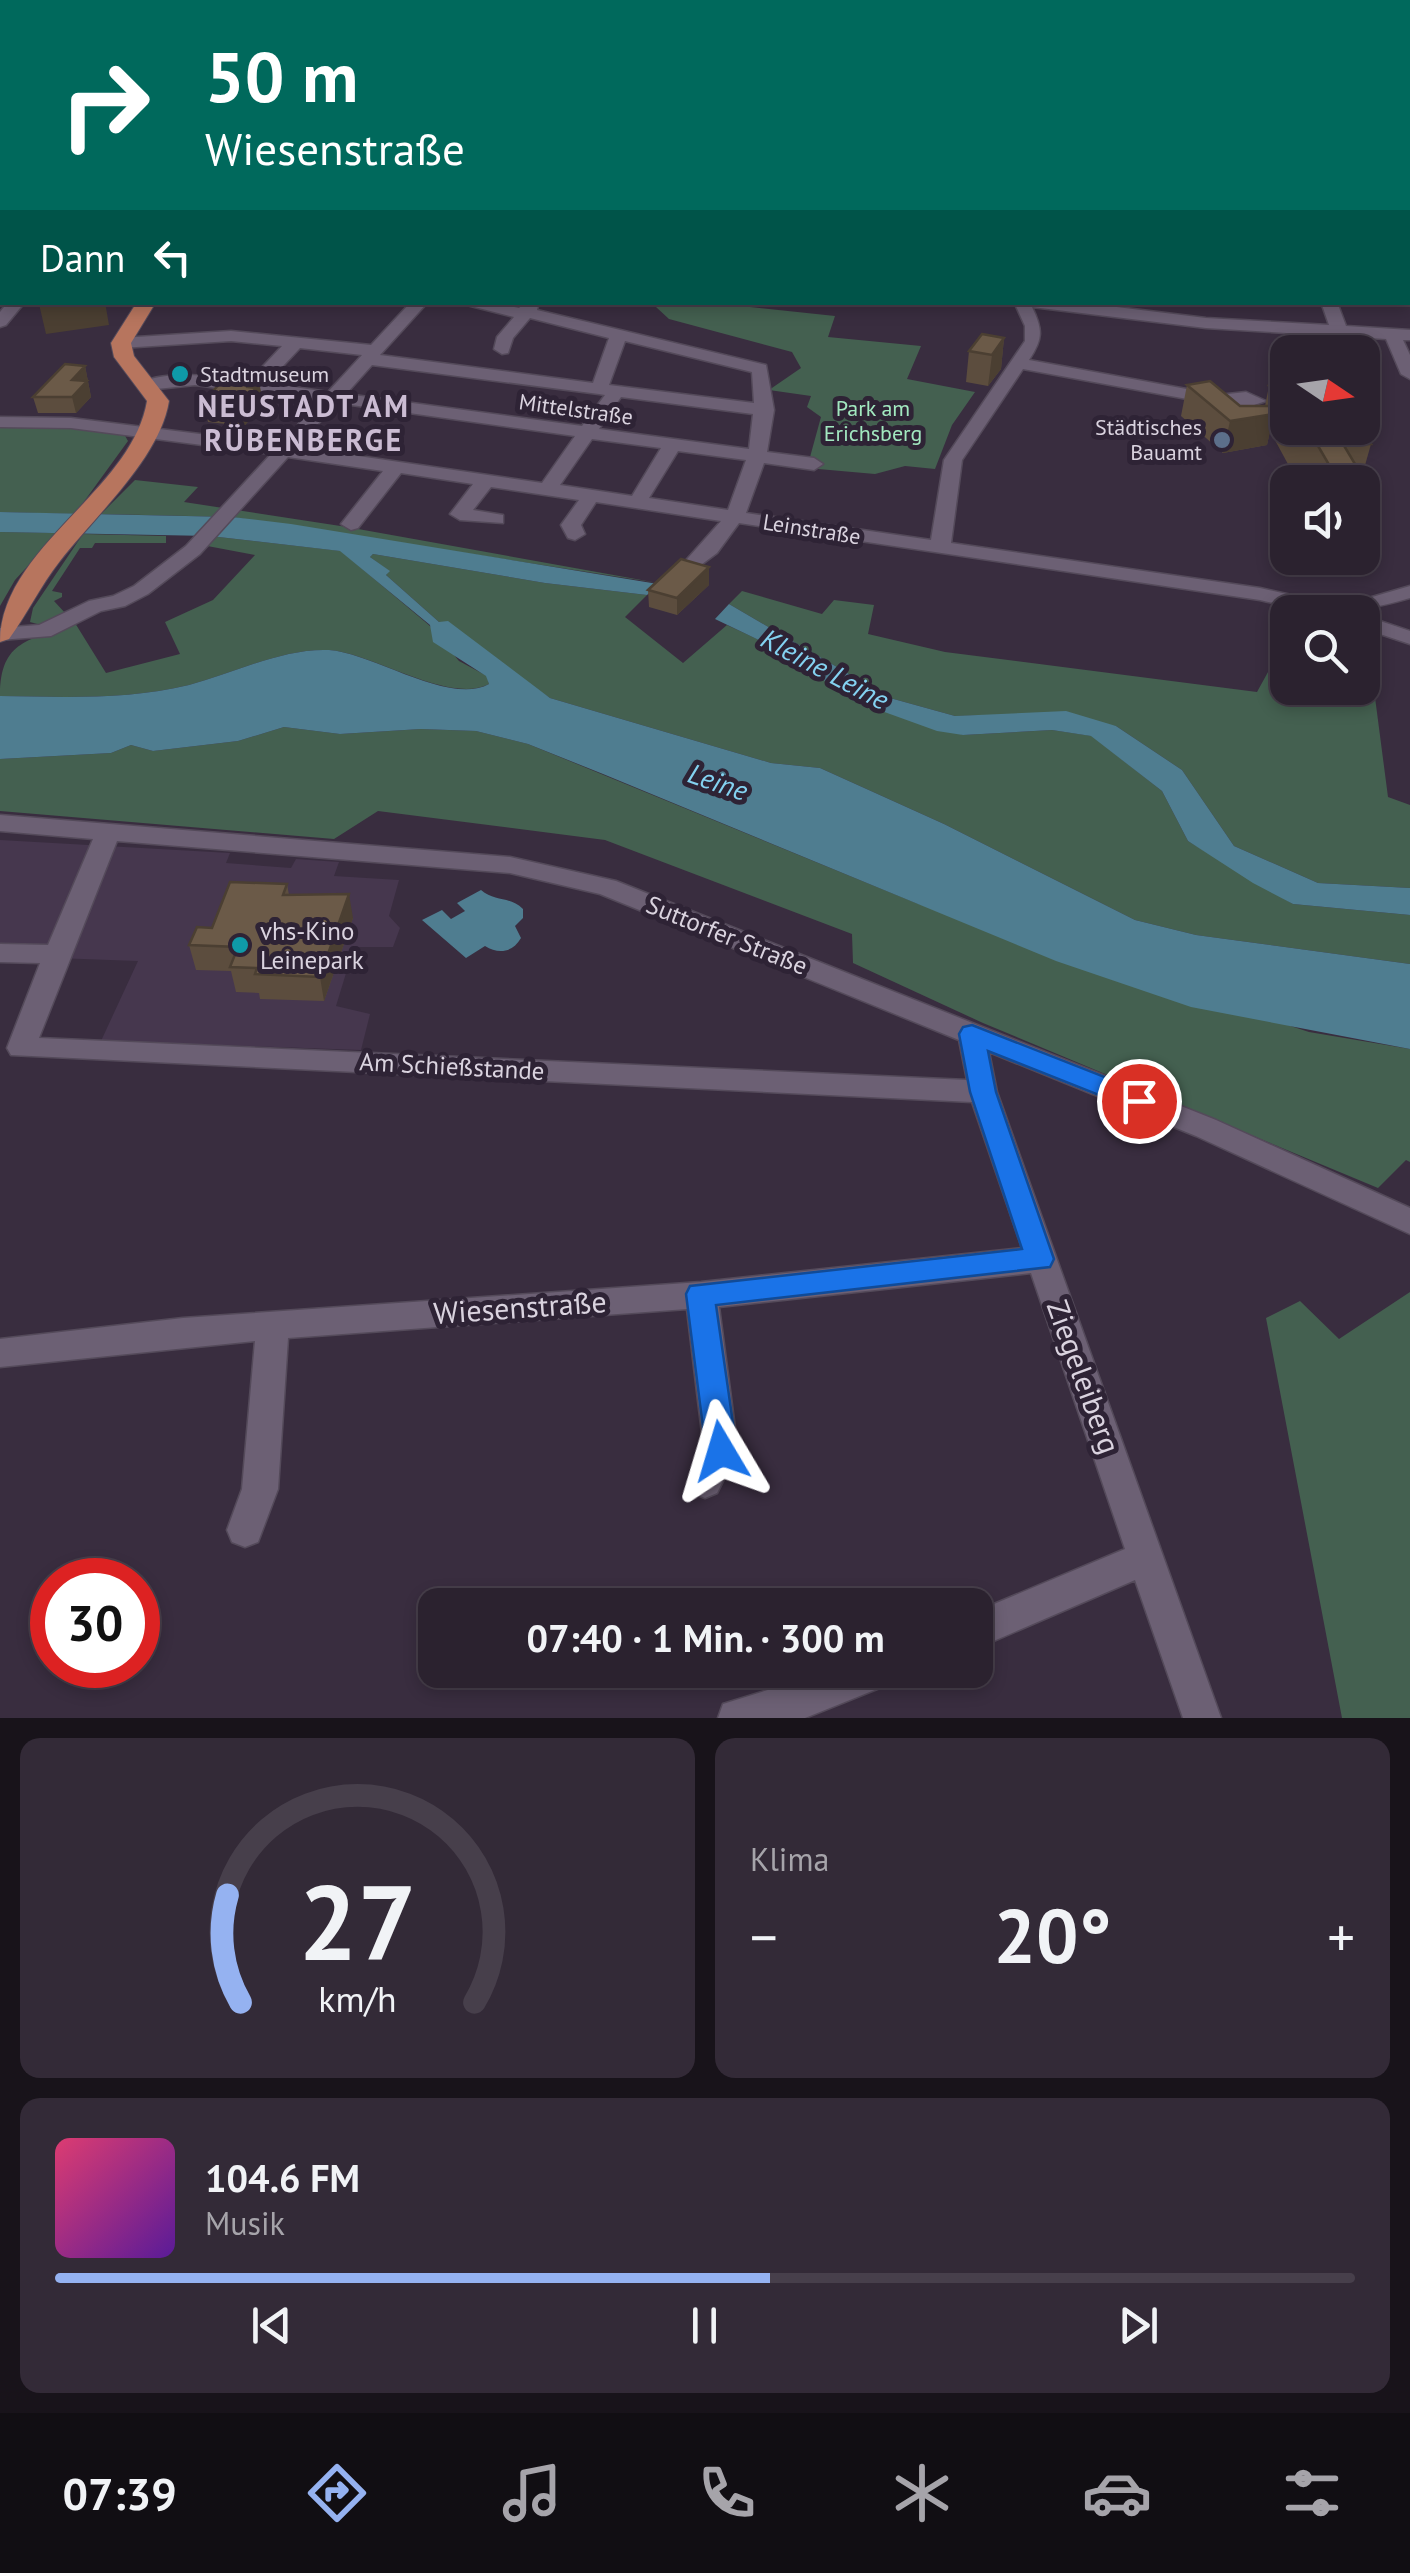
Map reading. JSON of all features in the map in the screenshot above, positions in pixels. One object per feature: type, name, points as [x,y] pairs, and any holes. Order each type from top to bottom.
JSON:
[{"type":"main road","points":[[0,634],[22,596],[151,431],[158,401],[124,357],[121,342],[145,305]]},
{"type":"street","points":[[0,634],[42,631],[96,605],[118,602],[142,590],[204,540],[417,305]]},
{"type":"street","points":[[487,305],[528,310],[757,366],[764,410],[758,466],[714,550],[690,567]]},
{"type":"street","points":[[553,318],[570,305]]},
{"type":"street","points":[[940,548],[953,460],[1021,364],[1034,335],[1023,305]]},
{"type":"street","points":[[1057,305],[1224,324],[1401,335],[1410,374]]},
{"type":"street","points":[[1218,305],[1224,324]]},
{"type":"street","points":[[1330,305],[1340,332]]},
{"type":"street","points":[[502,349],[505,337],[528,310]]},
{"type":"street","points":[[546,490],[587,433],[608,390],[619,334]]},
{"type":"street","points":[[121,342],[230,336],[296,342],[478,373],[764,410]]},
{"type":"street","points":[[245,385],[296,342]]},
{"type":"street","points":[[1021,364],[1218,400]]},
{"type":"street","points":[[440,413],[478,373]]},
{"type":"street","name":"Mittelstraße","points":[[140,378],[245,385],[814,464]]},
{"type":"street","name":"Leinstraße","points":[[0,422],[71,422],[151,431],[1270,596]]},
{"type":"street","points":[[638,503],[672,446]]},
{"type":"street","points":[[351,524],[396,468]]},
{"type":"street","points":[[485,480],[460,514],[496,519]]},
{"type":"street","points":[[575,534],[571,525],[590,496]]},
{"type":"street","points":[[1380,614],[1401,595]]},
{"type":"street","points":[[1380,627],[1410,638]]},
{"type":"street","name":"Suttorfer Straße","points":[[0,823],[404,856],[562,874],[607,887],[1206,1128],[1410,1222]]},
{"type":"street","points":[[0,953],[57,954],[108,833]]},
{"type":"street","name":"Am Schießstande","points":[[57,954],[21,1048],[983,1092]]},
{"type":"street","name":"Ziegeleiberg","points":[[972,1034],[983,1092],[1202,1718]]},
{"type":"street","name":"Wiesenstraße","points":[[0,1353],[183,1332],[700,1294],[1040,1259]]},
{"type":"street","points":[[700,1294],[721,1451],[704,1482]]},
{"type":"street","points":[[245,1530],[260,1489],[272,1328]]},
{"type":"street","points":[[993,1623],[1148,1557]]},
{"type":"street","points":[[738,1718],[835,1688]]},
{"type":"shaded area","points":[[0,840],[230,853],[226,863],[291,868],[296,859],[339,862],[334,876],[399,880],[389,916],[400,928],[393,947],[354,947],[336,1006],[370,1014],[361,1050],[101,1041],[138,961],[0,956]]},
{"type":"green space","name":"Park am Erichsberg","points":[[732,305],[835,316],[828,337],[921,346],[907,379],[975,392],[952,425],[935,469],[905,466],[875,474],[807,468],[821,417],[807,407],[811,396],[769,390],[801,368],[792,352],[669,319],[656,307]]},
{"type":"green space","points":[[0,426],[67,427],[124,434],[128,441],[75,514],[0,512]]},
{"type":"green space","points":[[135,480],[198,487],[184,502],[658,583],[232,517],[101,514]]},
{"type":"green space","points":[[0,532],[58,533],[15,580],[0,606]]},
{"type":"green space","points":[[83,534],[166,536],[166,543],[95,543],[92,548],[80,548],[52,591],[62,593],[54,601],[66,614],[41,625],[30,622],[33,608]]},
{"type":"green space","points":[[210,536],[341,551],[430,626],[459,661],[487,676],[489,684],[472,689],[453,688],[347,653],[311,650],[189,685],[143,693],[0,696],[1,677],[12,653],[31,639],[75,623],[106,673],[180,654],[165,622],[213,600],[255,555],[202,545]]},
{"type":"green space","points":[[373,554],[545,583],[647,595],[625,617],[683,663],[727,625],[963,735],[1052,730],[1092,736],[1162,791],[1188,841],[1293,904],[1410,915],[1410,964],[1196,935],[1135,920],[944,824],[820,768],[771,763],[550,698],[439,622],[386,575],[389,571],[370,557]]},
{"type":"green space","points":[[742,591],[822,614],[834,600],[874,605],[868,634],[945,652],[1257,692],[1270,668],[1270,705],[1376,705],[1388,797],[1410,805],[1410,888],[1318,883],[1234,846],[1182,770],[1116,726],[1005,715],[955,716],[890,698],[729,604]]},
{"type":"green space","points":[[284,727],[340,734],[421,729],[476,731],[528,744],[916,903],[1309,1032],[1410,1049],[1410,1162],[1406,1160],[1378,1188],[983,1023],[853,963],[852,934],[605,840],[378,811],[334,839],[0,811],[0,759],[111,753],[131,745],[153,751],[238,741]]},
{"type":"green space","points":[[1410,1292],[1410,1718],[1342,1718],[1266,1318],[1300,1301],[1339,1339]]},
{"type":"water","name":"Leine","points":[[0,512],[232,517],[658,584],[647,595],[545,583],[373,554],[370,557],[390,571],[386,575],[439,622],[448,621],[550,698],[771,763],[820,768],[944,824],[1135,920],[1196,935],[1410,964],[1410,1049],[1191,1007],[1056,961],[528,744],[476,731],[421,729],[340,734],[284,727],[238,741],[153,751],[131,745],[111,753],[0,759],[0,696],[143,693],[189,685],[311,650],[347,653],[433,684],[473,689],[489,684],[486,676],[433,642],[430,625],[340,551],[210,536],[0,532]]},
{"type":"water","name":"Kleine Leine","points":[[729,604],[890,698],[955,716],[1066,711],[1116,726],[1182,770],[1234,846],[1318,883],[1410,888],[1410,915],[1293,904],[1188,841],[1162,791],[1091,736],[1052,730],[963,735],[937,731],[854,701],[782,651],[715,619]]},
{"type":"water","points":[[481,890],[523,909],[523,918],[515,926],[521,938],[510,949],[495,951],[485,946],[466,958],[422,920],[442,910],[451,919],[465,911],[457,903]]},
{"type":"building","points":[[982,334],[1004,338],[992,355],[969,351]]},
{"type":"building","points":[[65,364],[85,366],[72,380],[87,381],[72,397],[33,397]]},
{"type":"building","points":[[235,374],[258,376],[248,387],[256,388],[240,405],[204,401],[224,379]]},
{"type":"building","points":[[1210,381],[1240,406],[1270,406],[1270,415],[1230,421],[1187,385]]},
{"type":"building","points":[[1318,445],[1344,445],[1356,465],[1329,465]]},
{"type":"building","points":[[681,559],[709,567],[677,598],[648,590]]},
{"type":"building","points":[[230,882],[287,884],[283,895],[349,894],[320,977],[255,974],[257,968],[230,967],[238,947],[189,945],[197,927],[212,928]]},
{"type":"place","name":"Stadtmuseum","points":[[180,374]]},
{"type":"place","name":"Städtisches Bauamt","points":[[1222,440]]},
{"type":"place","name":"vhs-Kino Leinepark","points":[[240,945]]},
{"type":"district","name":"NEUSTADT AM RÜBENBERGE","points":[[304,424]]},
{"type":"route","points":[[721,1451],[700,1294],[1040,1259],[983,1092],[972,1034],[1139,1101]]}]
